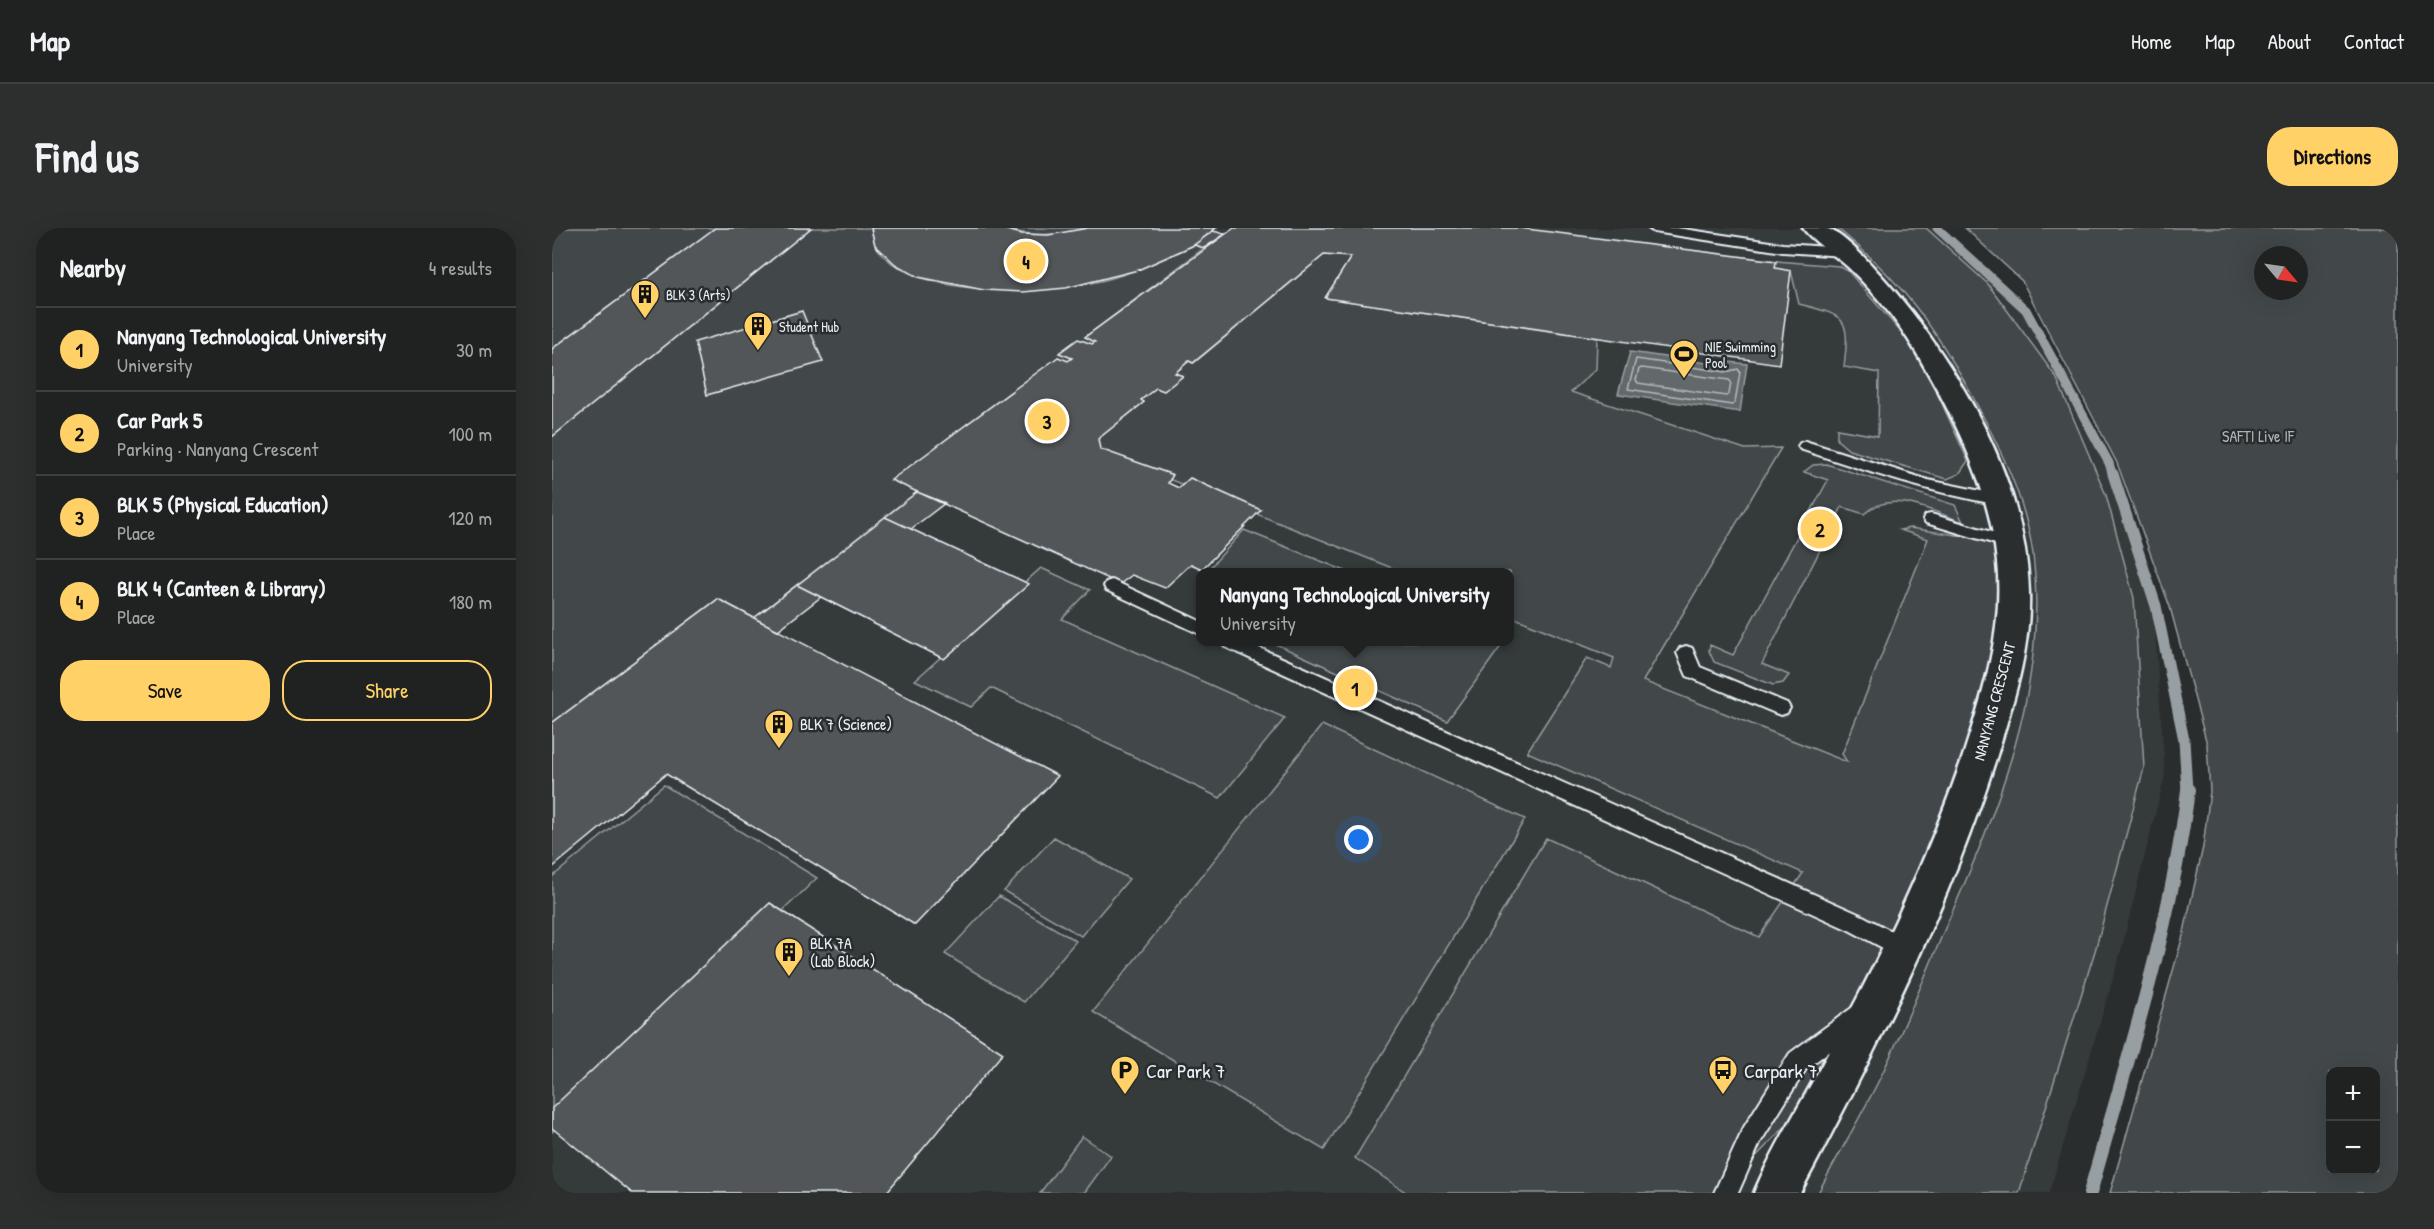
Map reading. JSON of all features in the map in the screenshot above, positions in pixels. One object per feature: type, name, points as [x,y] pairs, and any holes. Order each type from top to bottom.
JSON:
[{"type":"street","name":"NANYANG CRESCENT","points":[[1776,1193],[1845,1066],[1903,948],[1971,788],[2004,673],[2013,627],[2014,591],[2009,543],[2000,500],[1988,464],[1957,402],[1920,337],[1899,307],[1859,265],[1814,228]]},
{"type":"lane","points":[[1654,228],[1784,248],[1844,252]]},
{"type":"lane","points":[[1805,446],[1927,485],[1960,494],[2000,500]]},
{"type":"lane","points":[[1931,519],[2009,543]]},
{"type":"lane","points":[[1112,586],[1196,626]]},
{"type":"lane","points":[[1240,646],[1846,918],[1903,948]]},
{"type":"lane","points":[[1686,653],[1692,671],[1781,708]]},
{"type":"lane","points":[[1726,1193],[1752,1135],[1798,1061],[1877,1002]]},
{"type":"shaded area","points":[[552,228],[1940,228],[1999,283],[2071,377],[2122,496],[2153,601],[2165,775],[2118,962],[2049,1193],[552,1193]]},
{"type":"green space","points":[[552,228],[715,228],[552,349]]},
{"type":"green space","points":[[811,228],[871,228],[876,246],[893,264],[918,276],[948,285],[982,289],[1017,290],[1081,285],[1128,273],[1194,245],[1204,248],[1085,337],[1095,342],[1092,344],[1078,339],[1060,352],[1072,358],[1068,361],[1058,357],[917,492],[754,618],[718,599],[552,723],[552,437]]},
{"type":"green space","points":[[999,228],[1088,228],[1066,233],[1043,234],[1021,233]]},
{"type":"green space","points":[[1837,228],[1926,228],[1988,284],[2056,377],[2106,495],[2134,598],[2144,768],[2095,951],[2019,1193],[1818,1193],[1867,1104],[1907,1019],[1984,837],[2001,791],[2026,699],[2033,651],[2036,603],[2033,554],[2018,493],[1974,399],[1931,327],[1915,306],[1880,266]]},
{"type":"green space","name":"SAFTI Live IF","points":[[1965,228],[2398,228],[2398,1193],[2110,1193],[2184,932],[2203,847],[2210,791],[2207,744],[2170,607],[2117,463],[2022,281]]},
{"type":"green space","points":[[1324,255],[1351,257],[1326,298],[1597,338],[1596,369],[1571,392],[1745,449],[1781,448],[1643,681],[1847,762],[1842,754],[1928,539],[1900,530],[1910,528],[2009,543],[2013,627],[1845,1066],[1720,1193],[1407,1193],[1355,1158],[1546,838],[1759,937],[1803,873],[1527,752],[1587,658],[1611,668],[1614,658],[1514,618],[1514,568],[1392,568],[1136,466],[1100,449],[1098,439],[1144,402],[1141,400],[1156,388],[1164,391],[1183,376],[1175,373],[1189,361],[1194,363]]},
{"type":"green space","points":[[1776,261],[1839,266],[1848,271],[1905,337],[1934,386],[1968,461],[1959,474],[1947,479],[1849,450],[1837,440],[1837,429],[1878,436],[1879,373],[1844,367],[1846,338],[1842,321],[1827,312],[1799,304],[1791,271],[1775,268]]},
{"type":"green space","points":[[1826,464],[1955,505],[1963,522],[1926,508],[1899,502],[1875,506],[1864,514],[1842,507],[1762,664],[1789,675],[1783,683],[1773,685],[1714,662],[1709,651],[1710,645],[1733,655],[1828,480],[1804,472],[1813,465]]},
{"type":"green space","points":[[1244,530],[1338,568],[1210,568]]},
{"type":"green space","points":[[1041,568],[1090,590],[1062,619],[1285,718],[1220,798],[991,688],[971,707],[915,680]]},
{"type":"green space","points":[[1280,646],[1501,646],[1447,721]]},
{"type":"green space","points":[[1322,725],[1525,819],[1324,1150],[1093,1012]]},
{"type":"green space","points":[[664,785],[817,878],[552,1132],[552,877]]},
{"type":"green space","points":[[1054,837],[1129,879],[1081,936],[1004,891]]},
{"type":"green space","points":[[999,896],[1076,941],[1024,1002],[945,954]]},
{"type":"green space","points":[[1082,1136],[1111,1156],[1084,1193],[1040,1193]]},
{"type":"water","name":"NIE Swimming Pool","points":[[1630,352],[1728,366],[1729,362],[1747,364],[1740,412],[1618,394]]},
{"type":"building","name":"BLK 3 (Arts)","points":[[715,228],[811,228],[552,437],[552,349]]},
{"type":"building","points":[[871,228],[999,228],[1022,234],[1048,235],[1088,228],[1216,228],[1194,245],[1138,270],[1066,288],[1023,292],[984,290],[918,277],[895,264],[875,245]]},
{"type":"building","points":[[1234,228],[1519,228],[1776,261],[1775,268],[1791,271],[1779,364],[1325,298],[1351,257],[1324,255],[1193,363],[1189,361],[1175,373],[1183,376],[1164,391],[1156,388],[1141,400],[1144,402],[1098,439],[1100,449],[1173,475],[1168,483],[1179,488],[1190,478],[1261,510],[1203,568],[1191,564],[1165,588],[1132,575],[1120,584],[891,480],[1058,357],[1068,361],[1072,358],[1059,353],[1078,339],[1092,344],[1095,342],[1085,337]]},
{"type":"building","points":[[1213,231],[1225,234],[1204,248],[1194,245]]},
{"type":"building","name":"Student Hub","points":[[802,311],[823,362],[707,395],[695,342]]},
{"type":"building","points":[[917,492],[945,503],[911,529],[885,517]]},
{"type":"building","points":[[885,517],[1029,584],[944,659],[797,585]]},
{"type":"building","points":[[797,585],[821,597],[778,630],[754,618]]},
{"type":"building","name":"BLK 7 (Science)","points":[[718,599],[1058,776],[915,925],[666,774],[552,868],[552,723]]},
{"type":"building","name":"BLK 7A (Lab Block)","points":[[770,903],[1003,1053],[886,1193],[632,1193],[552,1128],[552,1108]]},
{"type":"waterway","points":[[1937,228],[2026,310],[2109,463],[2113,476]]},
{"type":"waterway","points":[[2113,474],[2156,606],[2184,740],[2187,791]]},
{"type":"waterway","points":[[2090,1193],[2159,943],[2171,892],[2188,790]]},
{"type":"place","name":"BLK 4 (Canteen & Library)","points":[[1026,261]]},
{"type":"place","name":"BLK 3 (Arts)","points":[[645,320]]},
{"type":"place","name":"Student Hub","points":[[758,352]]},
{"type":"place","name":"NIE Swimming Pool","points":[[1684,380]]},
{"type":"place","name":"BLK 5 (Physical Education)","points":[[1047,421]]},
{"type":"place","name":"Car Park 5","points":[[1820,529]]},
{"type":"place","name":"Nanyang Technological University","points":[[1355,688]]},
{"type":"place","name":"BLK 7 (Science)","points":[[779,750]]},
{"type":"place","name":"BLK 7A (Lab Block)","points":[[789,978]]},
{"type":"place","name":"Car Park 7","points":[[1125,1096]]},
{"type":"place","name":"Carpark 7","points":[[1723,1096]]}]
